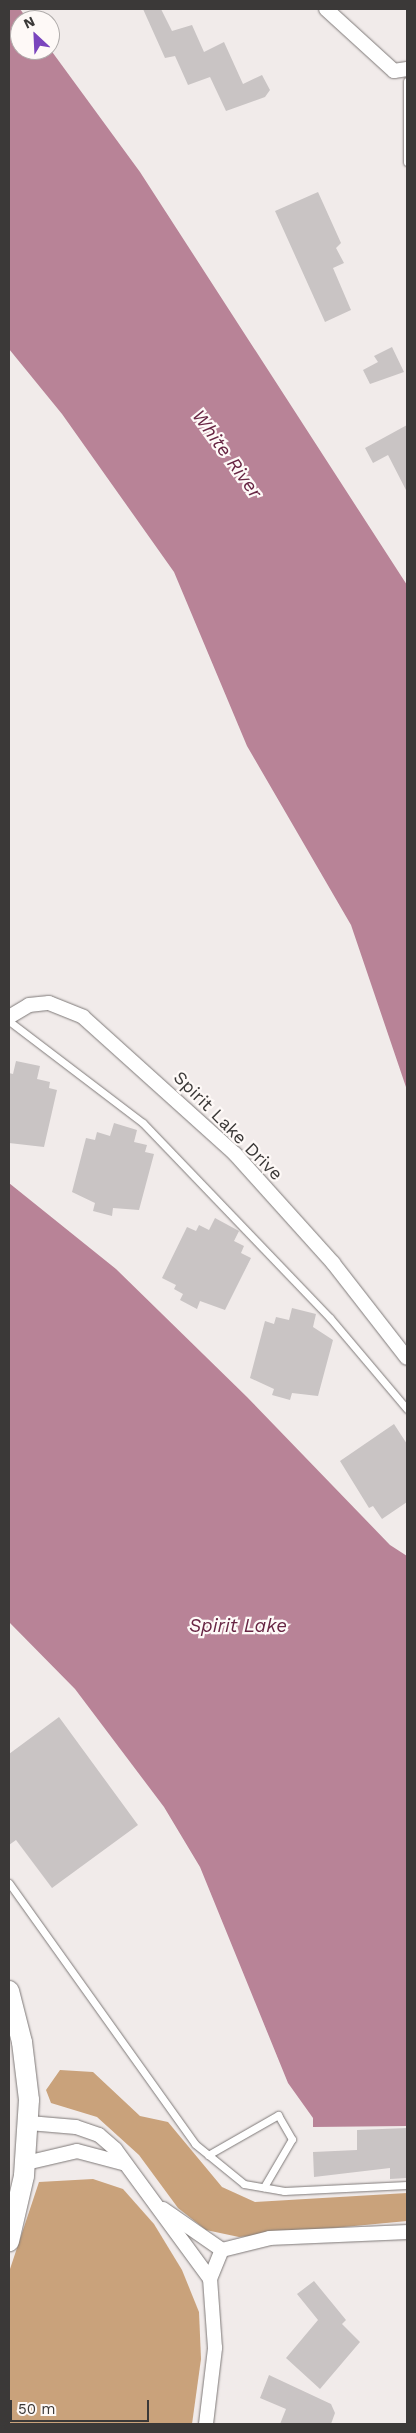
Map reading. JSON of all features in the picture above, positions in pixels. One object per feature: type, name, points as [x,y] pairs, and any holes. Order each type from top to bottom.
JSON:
[{"type":"street","points":[[326,9],[401,70]]},
{"type":"street","name":"Spirit Lake Drive","points":[[9,1019],[29,1005],[49,1002],[84,1017],[235,1154],[333,1264],[407,1358]]},
{"type":"street","points":[[9,1991],[25,2061],[28,2123],[26,2163],[9,2241]]},
{"type":"street","points":[[28,2123],[76,2127],[99,2135],[115,2149],[122,2163],[157,2204],[210,2279]]},
{"type":"street","points":[[26,2163],[77,2151],[98,2153],[122,2163]]},
{"type":"street","points":[[157,2204],[218,2256]]},
{"type":"street","points":[[218,2256],[270,2238],[407,2232]]},
{"type":"street","points":[[206,2424],[215,2348],[210,2279],[218,2256]]},
{"type":"lane","points":[[407,81],[407,162]]},
{"type":"lane","points":[[9,1019],[143,1123],[330,1318],[407,1409]]},
{"type":"lane","points":[[9,1883],[195,2144],[244,2184],[264,2188],[326,2191],[407,2185]]},
{"type":"lane","points":[[208,2155],[278,2115],[292,2139],[264,2188]]},
{"type":"shaded area","points":[[60,2070],[93,2072],[140,2116],[168,2122],[222,2187],[255,2202],[407,2193],[407,2221],[239,2237],[206,2230],[178,2208],[139,2155],[97,2117],[51,2103],[46,2090]]},
{"type":"shaded area","points":[[93,2179],[123,2189],[154,2224],[182,2270],[199,2312],[201,2359],[192,2424],[9,2424],[9,2272],[39,2182]]},
{"type":"water","name":"White River","points":[[9,9],[20,9],[10,10],[10,60],[58,60],[140,172],[407,585],[407,1090],[351,925],[247,746],[174,572],[62,414],[9,349]]},
{"type":"water","name":"Spirit Lake","points":[[9,1183],[116,1269],[247,1397],[390,1545],[407,1556],[407,2126],[313,2127],[313,2118],[288,2083],[200,1867],[164,1807],[75,1689],[9,1622]]},
{"type":"building","points":[[143,9],[161,9],[172,31],[192,25],[204,52],[224,42],[243,84],[262,75],[270,90],[265,97],[226,111],[210,77],[188,85],[175,56],[165,58]]},
{"type":"building","points":[[318,192],[341,243],[336,248],[344,263],[333,268],[351,310],[325,322],[275,211]]},
{"type":"building","points":[[392,347],[404,372],[370,384],[363,370],[378,362],[374,356]]},
{"type":"building","points":[[407,425],[407,492],[388,455],[373,463],[365,448]]},
{"type":"building","points":[[16,1061],[40,1066],[37,1079],[50,1082],[49,1088],[57,1090],[44,1147],[9,1143],[9,1073],[13,1074]]},
{"type":"building","points":[[114,1123],[137,1130],[134,1142],[147,1145],[145,1152],[154,1154],[139,1210],[113,1208],[112,1216],[93,1211],[95,1203],[72,1192],[86,1138],[95,1140],[97,1132],[110,1136]]},
{"type":"building","points":[[215,1218],[239,1231],[234,1241],[244,1246],[241,1253],[251,1258],[225,1310],[200,1301],[197,1309],[180,1300],[183,1294],[174,1289],[176,1285],[162,1278],[187,1227],[196,1231],[199,1225],[209,1230]]},
{"type":"building","points":[[292,1308],[316,1314],[313,1327],[333,1340],[318,1396],[292,1393],[290,1400],[272,1395],[274,1389],[250,1378],[265,1321],[274,1324],[276,1317],[289,1320]]},
{"type":"building","points":[[394,1424],[407,1444],[407,1502],[382,1519],[373,1506],[369,1508],[340,1461]]},
{"type":"building","points":[[59,1717],[138,1825],[52,1888],[16,1840],[9,1845],[9,1754]]},
{"type":"building","points":[[407,2128],[407,2178],[390,2179],[390,2168],[314,2177],[313,2152],[357,2150],[357,2130]]},
{"type":"building","points":[[314,2281],[346,2320],[342,2324],[360,2342],[320,2389],[286,2358],[318,2320],[297,2294]]},
{"type":"building","points":[[269,2375],[331,2404],[335,2413],[331,2424],[280,2424],[286,2409],[260,2398]]}]
